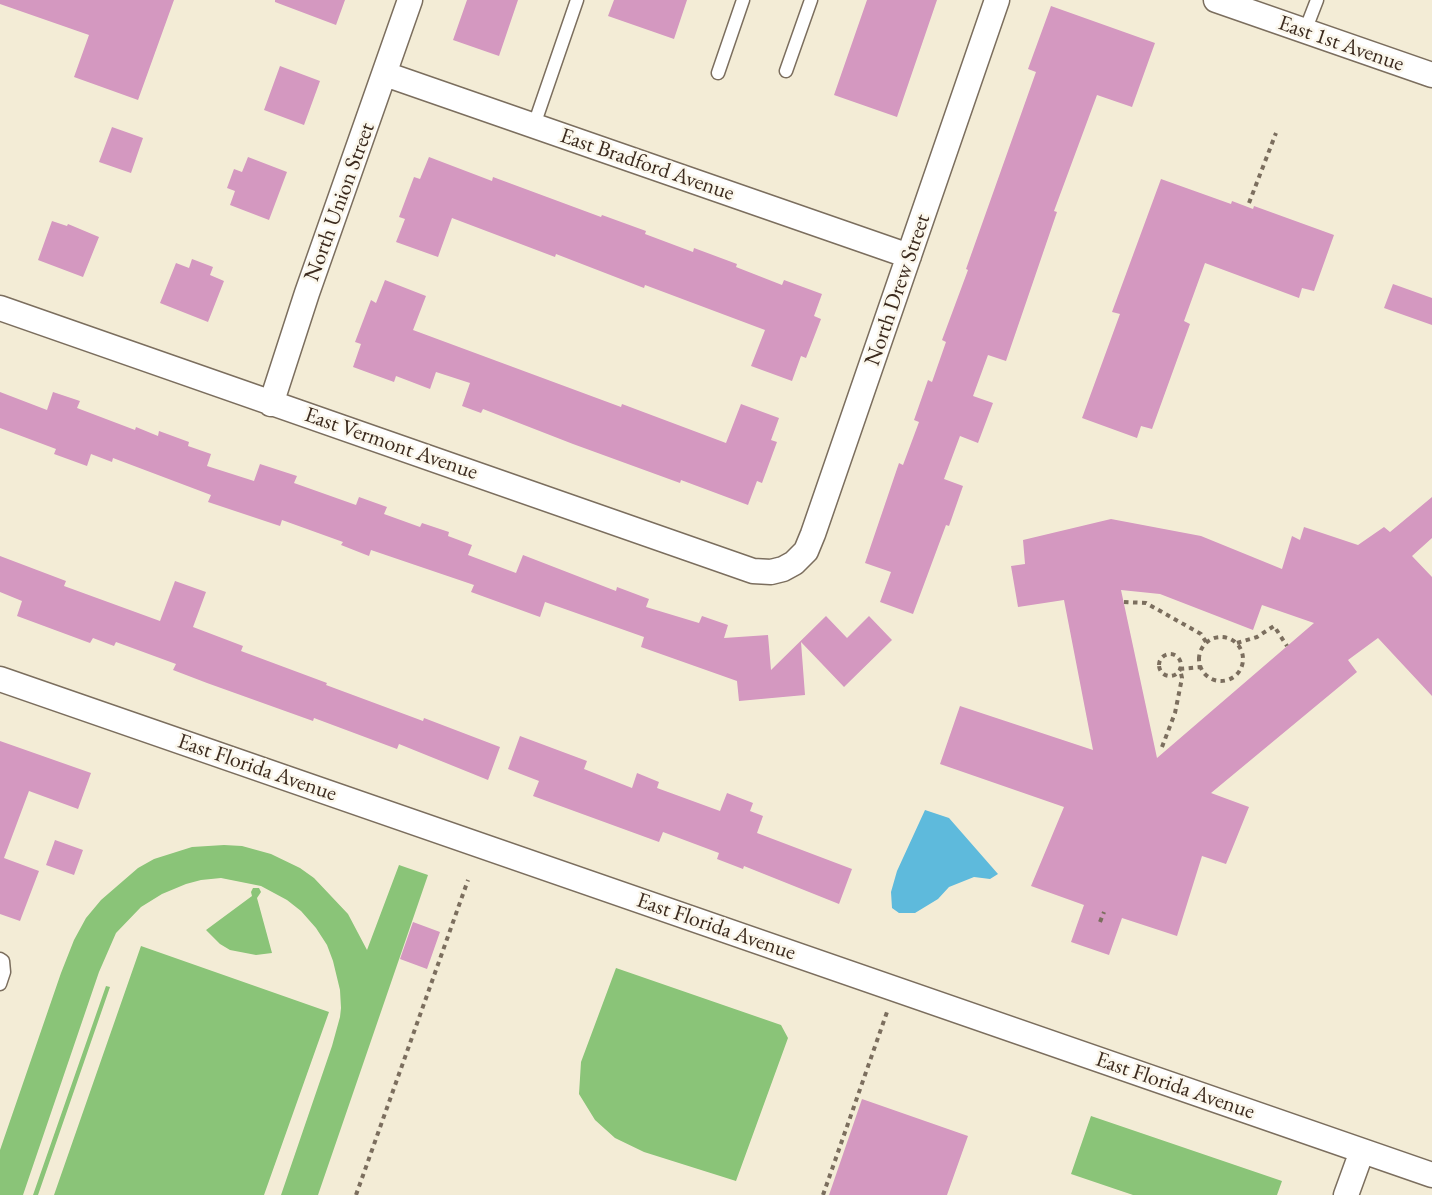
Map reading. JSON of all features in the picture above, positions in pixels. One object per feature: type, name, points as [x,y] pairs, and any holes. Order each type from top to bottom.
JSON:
[{"type":"street","name":"North Union Street","points":[[272,404],[307,293],[386,74],[410,0]]},
{"type":"street","name":"North Drew Street","points":[[783,568],[794,563],[806,551],[813,534],[997,0]]},
{"type":"street","name":"East 1st Avenue","points":[[1216,0],[1432,75]]},
{"type":"street","name":"East Bradford Avenue","points":[[386,74],[909,256]]},
{"type":"street","name":"East Vermont Avenue","points":[[0,308],[753,571],[771,572],[783,568]]},
{"type":"street","name":"East Florida Avenue","points":[[0,679],[1432,1175]]},
{"type":"street","points":[[1346,1195],[1362,1151]]},
{"type":"lane","points":[[534,125],[577,0]]},
{"type":"lane","points":[[718,73],[743,0]]},
{"type":"lane","points":[[786,71],[811,0]]},
{"type":"lane","points":[[1305,31],[1317,0]]},
{"type":"lane","points":[[0,959],[3,961],[4,972],[0,984]]},
{"type":"path","points":[[1250,203],[1276,133]]},
{"type":"path","points":[[1124,602],[1146,603],[1201,634],[1206,642]]},
{"type":"path","points":[[1237,643],[1257,637],[1274,626],[1287,646]]},
{"type":"path","points":[[1225,637],[1237,643],[1244,656],[1241,671],[1236,676],[1221,682],[1207,676],[1201,667],[1199,656],[1206,642],[1225,637]]},
{"type":"path","points":[[1162,747],[1175,713],[1182,678],[1180,669],[1179,659],[1173,655],[1163,657],[1159,663],[1160,670],[1165,675],[1172,676],[1180,669],[1201,667]]},
{"type":"path","points":[[356,1195],[468,879]]},
{"type":"path","points":[[1100,922],[1104,912]]},
{"type":"path","points":[[823,1195],[889,1008]]},
{"type":"green space","points":[[242,846],[271,854],[300,868],[314,878],[348,914],[367,950],[399,865],[428,875],[318,1195],[281,1195],[340,1017],[340,990],[333,961],[327,945],[316,928],[301,911],[287,900],[261,886],[221,878],[186,884],[162,894],[141,907],[116,933],[99,972],[23,1195],[0,1195],[0,1150],[61,973],[74,940],[86,918],[101,900],[138,868],[154,859],[192,847]]},
{"type":"green space","points":[[253,888],[259,888],[261,892],[257,898],[272,953],[256,955],[230,950],[206,930],[252,896]]},
{"type":"green space","points":[[141,946],[329,1012],[264,1195],[54,1195]]},
{"type":"green space","points":[[616,968],[781,1025],[788,1038],[736,1181],[644,1152],[615,1138],[595,1120],[579,1094],[581,1062]]},
{"type":"green space","points":[[106,986],[110,987],[38,1195],[33,1195]]},
{"type":"green space","points":[[1091,1116],[1282,1181],[1277,1195],[1133,1195],[1071,1174]]},
{"type":"water","points":[[925,810],[949,818],[998,874],[990,879],[974,877],[949,887],[938,899],[915,913],[899,913],[892,908],[891,892],[897,871]]},
{"type":"building","points":[[0,0],[174,0],[138,100],[74,77],[89,35],[0,4]]},
{"type":"building","points":[[275,0],[345,0],[336,25],[275,2]]},
{"type":"building","points":[[467,0],[518,0],[499,56],[453,40]]},
{"type":"building","points":[[614,0],[687,0],[674,39],[608,16]]},
{"type":"building","points":[[867,0],[937,0],[897,117],[834,95]]},
{"type":"building","points":[[1051,6],[1155,43],[1132,107],[1097,95],[1054,211],[1057,212],[1006,361],[988,355],[973,396],[993,403],[978,443],[960,436],[944,479],[963,486],[913,614],[880,602],[891,572],[865,563],[899,463],[903,465],[919,422],[914,420],[928,380],[932,382],[946,342],[942,340],[1036,72],[1028,69]]},
{"type":"building","points":[[280,66],[320,81],[304,125],[264,110]]},
{"type":"building","points":[[112,127],[143,138],[131,173],[99,162]]},
{"type":"building","points":[[248,157],[287,172],[269,220],[230,205],[235,191],[227,188],[234,169],[242,172]]},
{"type":"building","points":[[429,157],[492,181],[493,177],[601,217],[602,215],[693,252],[694,248],[737,264],[736,267],[782,285],[784,280],[822,294],[814,316],[821,319],[806,358],[801,356],[792,381],[751,366],[765,330],[645,285],[644,288],[556,254],[555,257],[452,218],[438,257],[396,242],[405,219],[399,217],[414,177],[420,179]]},
{"type":"building","points":[[1161,179],[1231,204],[1232,201],[1253,209],[1254,206],[1334,235],[1314,291],[1302,288],[1299,298],[1205,263],[1184,321],[1190,324],[1152,429],[1141,426],[1137,438],[1082,418],[1120,314],[1112,312]]},
{"type":"building","points":[[52,221],[67,226],[68,224],[99,237],[83,277],[38,260]]},
{"type":"building","points":[[192,259],[213,267],[210,275],[224,281],[208,322],[160,303],[176,263],[189,268]]},
{"type":"building","points":[[385,280],[426,296],[413,330],[621,407],[622,404],[726,443],[741,404],[779,418],[771,440],[777,442],[762,483],[757,481],[748,505],[681,480],[680,483],[483,409],[481,413],[462,406],[470,383],[436,372],[430,389],[396,376],[394,382],[353,367],[361,344],[355,342],[371,300],[376,303]]},
{"type":"building","points":[[1393,284],[1432,298],[1432,325],[1384,308]]},
{"type":"building","points":[[0,392],[47,410],[53,392],[80,401],[77,408],[135,430],[136,427],[158,436],[159,431],[189,442],[188,446],[211,454],[207,466],[254,481],[260,464],[297,476],[294,483],[356,505],[359,497],[387,507],[384,514],[420,527],[422,523],[449,532],[448,536],[472,545],[468,555],[516,573],[523,555],[616,591],[617,587],[649,599],[646,607],[699,623],[702,616],[728,625],[724,638],[768,635],[771,670],[826,616],[847,638],[869,616],[892,640],[844,687],[801,642],[805,695],[739,701],[737,681],[641,647],[644,637],[545,602],[540,617],[471,592],[474,585],[371,550],[369,556],[341,545],[343,542],[282,520],[280,526],[208,502],[211,495],[113,458],[112,462],[91,454],[87,466],[54,454],[56,449],[0,428]]},
{"type":"building","points":[[1432,497],[1432,538],[1412,556],[1432,577],[1432,696],[1378,638],[1348,660],[1357,672],[1211,793],[1249,807],[1226,864],[1202,856],[1177,936],[1122,918],[1109,955],[1071,942],[1084,905],[1031,886],[1064,807],[940,764],[960,706],[1093,750],[1064,600],[1018,607],[1011,566],[1025,564],[1023,540],[1111,519],[1201,536],[1282,569],[1292,536],[1300,540],[1304,527],[1358,545],[1384,527],[1390,532]],"holes":[[[1121,590],[1160,594],[1253,630],[1262,605],[1314,623],[1157,758]]]},
{"type":"building","points":[[0,556],[66,581],[64,586],[160,621],[175,581],[206,592],[193,627],[243,646],[241,651],[327,683],[326,685],[423,721],[424,718],[500,747],[488,780],[399,744],[397,749],[314,718],[313,721],[207,683],[173,670],[176,664],[116,642],[114,646],[93,638],[90,643],[17,616],[22,601],[0,592]]},
{"type":"building","points":[[520,736],[587,761],[584,769],[632,788],[637,773],[659,782],[657,788],[720,811],[727,793],[753,803],[750,811],[763,816],[757,833],[852,869],[839,904],[744,866],[743,869],[717,859],[719,853],[663,832],[659,842],[533,796],[539,781],[508,769]]},
{"type":"building","points":[[0,741],[91,773],[78,809],[29,791],[4,858],[39,871],[20,921],[0,914]]},
{"type":"building","points":[[55,840],[83,850],[74,875],[46,865]]},
{"type":"building","points":[[413,922],[440,932],[427,969],[400,959]]},
{"type":"building","points":[[862,1099],[968,1136],[947,1195],[829,1195]]}]
